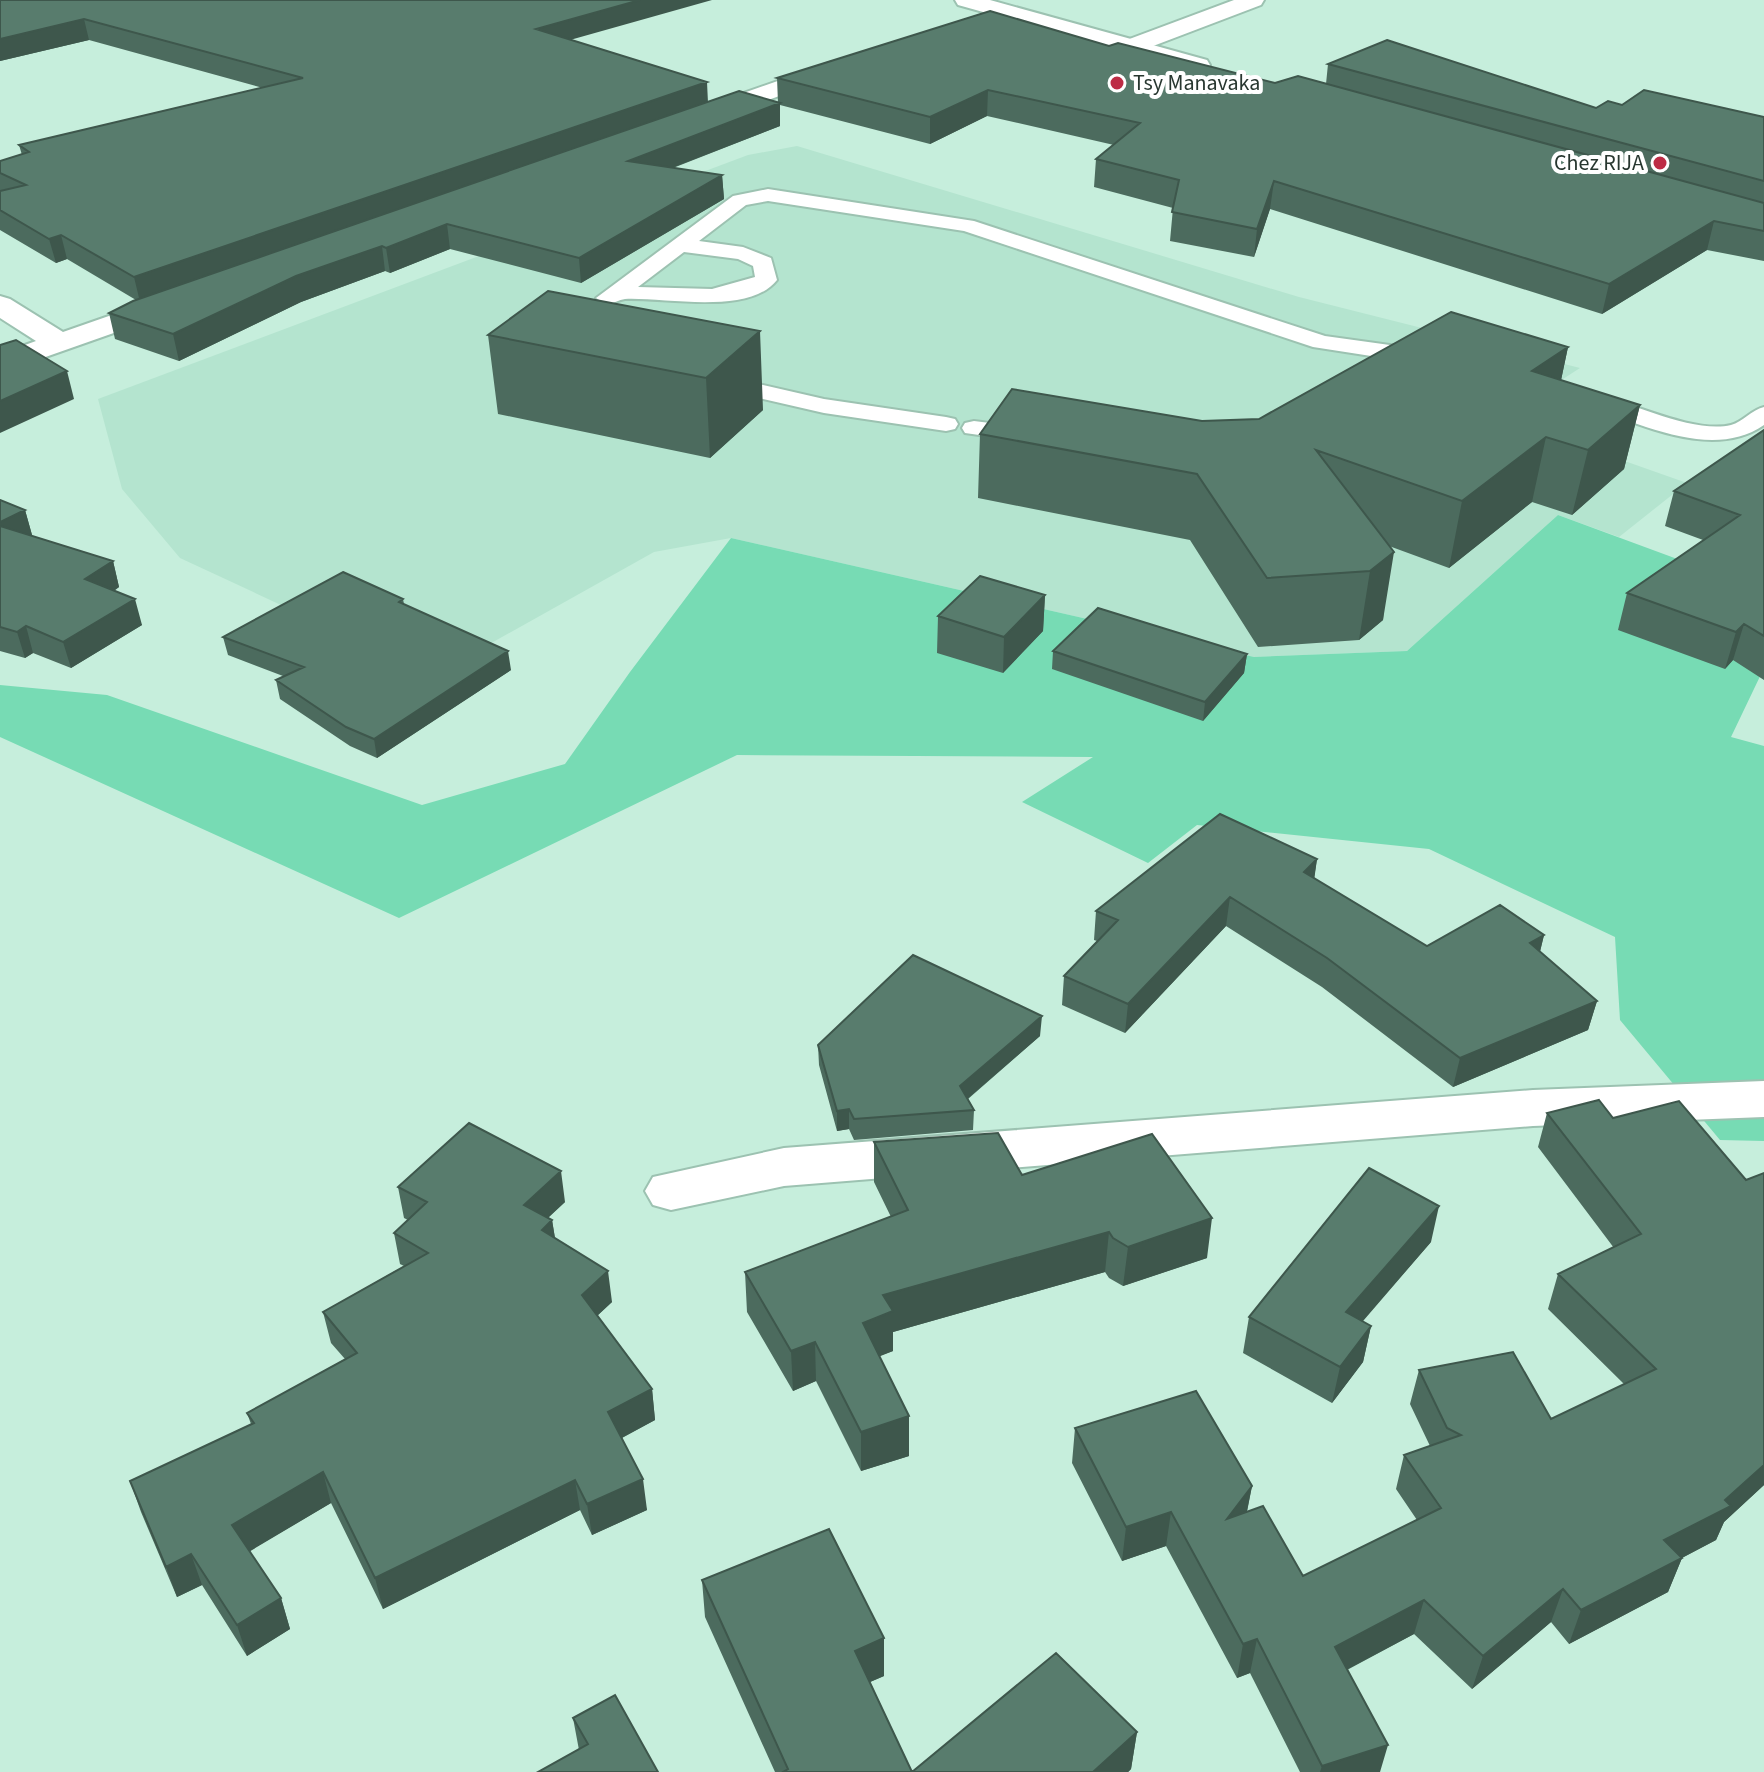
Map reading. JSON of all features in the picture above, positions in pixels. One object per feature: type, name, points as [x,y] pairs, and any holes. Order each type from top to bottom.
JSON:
[{"type":"street","points":[[966,0],[1223,72]]},
{"type":"street","points":[[1132,46],[1253,0]]},
{"type":"street","points":[[956,25],[1000,10]]},
{"type":"street","points":[[672,126],[851,62]]},
{"type":"street","points":[[0,364],[194,295]]},
{"type":"street","points":[[0,305],[60,343]]},
{"type":"street","points":[[671,1191],[784,1167],[1533,1108],[1764,1099]]},
{"type":"lane","points":[[585,314],[740,200],[768,195],[967,225],[1321,342],[1428,360]]},
{"type":"lane","points":[[617,292],[711,297],[746,291],[766,280],[763,263],[743,253],[680,245]]},
{"type":"lane","points":[[1371,370],[1397,353]]},
{"type":"lane","points":[[693,376],[824,406],[946,424]]},
{"type":"lane","points":[[1571,394],[1700,433],[1738,432],[1764,414]]},
{"type":"lane","points":[[974,428],[1047,436]]},
{"type":"shaded area","points":[[797,146],[1299,297],[1580,368],[1503,418],[1687,483],[1619,537],[1558,515],[1407,651],[1254,657],[731,538],[654,552],[486,646],[395,658],[180,558],[122,489],[98,399],[748,155]]},
{"type":"green space","points":[[1558,515],[1764,591],[1764,668],[1731,737],[1764,746],[1764,1141],[1720,1140],[1620,1020],[1615,937],[1429,849],[1197,825],[1148,863],[1022,802],[1093,757],[737,755],[399,918],[0,737],[0,685],[107,695],[422,805],[565,764],[731,538],[1254,657],[1407,651]]},
{"type":"building","points":[[0,0],[640,0],[536,29],[707,82],[134,277],[61,235],[49,239],[0,210],[0,191],[26,185],[0,173],[0,161],[29,152],[19,145],[303,78],[84,19],[0,39]]},
{"type":"building","points":[[990,11],[1109,46],[1118,43],[1275,83],[1298,76],[1764,203],[1764,231],[1714,221],[1609,284],[1274,181],[1257,229],[1172,212],[1179,180],[1096,159],[1140,123],[988,90],[930,117],[777,78]]},
{"type":"building","points":[[1387,40],[1596,108],[1608,101],[1622,105],[1644,90],[1764,117],[1764,181],[1328,64]]},
{"type":"building","points":[[739,91],[780,103],[628,161],[722,175],[579,258],[447,224],[386,248],[382,246],[296,276],[173,334],[109,313],[133,301]]},
{"type":"building","points":[[548,291],[760,331],[706,378],[488,335]]},
{"type":"building","points":[[1451,312],[1568,347],[1532,371],[1640,405],[1588,450],[1546,437],[1462,501],[1316,450],[1394,552],[1370,571],[1267,578],[1197,474],[980,434],[1012,389],[1202,421],[1259,419]]},
{"type":"building","points":[[16,340],[67,371],[0,401],[0,345]]},
{"type":"building","points":[[1764,430],[1764,636],[1744,624],[1736,632],[1627,593],[1740,515],[1674,491]]},
{"type":"building","points":[[0,500],[25,510],[0,522]]},
{"type":"building","points":[[0,526],[113,561],[85,579],[135,599],[63,642],[26,626],[17,632],[0,627]]},
{"type":"building","points":[[343,572],[403,599],[399,602],[508,651],[374,739],[346,727],[276,680],[304,667],[223,637]]},
{"type":"building","points":[[980,576],[1045,595],[1004,637],[938,616]]},
{"type":"building","points":[[1098,608],[1247,654],[1205,702],[1053,651]]},
{"type":"building","points":[[1220,814],[1317,859],[1304,872],[1427,946],[1500,905],[1544,935],[1530,943],[1597,1001],[1460,1058],[1327,958],[1230,897],[1128,1004],[1064,976],[1118,920],[1096,911]]},
{"type":"building","points":[[913,955],[1042,1016],[960,1086],[974,1110],[854,1119],[849,1109],[837,1111],[818,1045]]},
{"type":"building","points":[[1599,1100],[1613,1118],[1679,1101],[1746,1180],[1764,1173],[1764,1465],[1725,1500],[1731,1506],[1664,1540],[1682,1558],[1581,1610],[1563,1589],[1483,1656],[1424,1600],[1335,1647],[1388,1745],[1322,1766],[1257,1639],[1243,1644],[1171,1512],[1126,1527],[1075,1428],[1196,1391],[1252,1486],[1227,1519],[1263,1506],[1303,1576],[1441,1508],[1404,1455],[1461,1435],[1447,1428],[1419,1370],[1513,1352],[1551,1419],[1656,1369],[1558,1274],[1641,1234],[1547,1113]]},
{"type":"building","points":[[469,1123],[561,1171],[524,1205],[552,1220],[542,1230],[608,1271],[582,1295],[652,1389],[608,1412],[643,1479],[587,1504],[575,1480],[375,1578],[323,1472],[232,1525],[281,1598],[237,1625],[191,1554],[166,1567],[130,1481],[254,1423],[247,1413],[357,1353],[323,1312],[428,1253],[394,1233],[427,1202],[398,1187]]},
{"type":"building","points":[[998,1133],[1022,1175],[1152,1134],[1212,1218],[1128,1247],[1109,1232],[883,1295],[893,1311],[863,1323],[909,1416],[861,1432],[815,1342],[791,1351],[745,1272],[908,1210],[874,1142]]},
{"type":"building","points":[[1369,1168],[1439,1206],[1346,1312],[1371,1326],[1340,1367],[1249,1317]]},
{"type":"building","points":[[829,1529],[884,1638],[855,1651],[912,1772],[783,1772],[788,1769],[702,1580]]},
{"type":"building","points":[[1056,1653],[1137,1732],[1093,1772],[912,1772]]},
{"type":"building","points":[[615,1695],[658,1772],[538,1772],[588,1744],[573,1718]]},
{"type":"place","name":"Tsy Manavaka","points":[[1117,83]]},
{"type":"place","name":"Chez RIJA","points":[[1660,163]]}]
